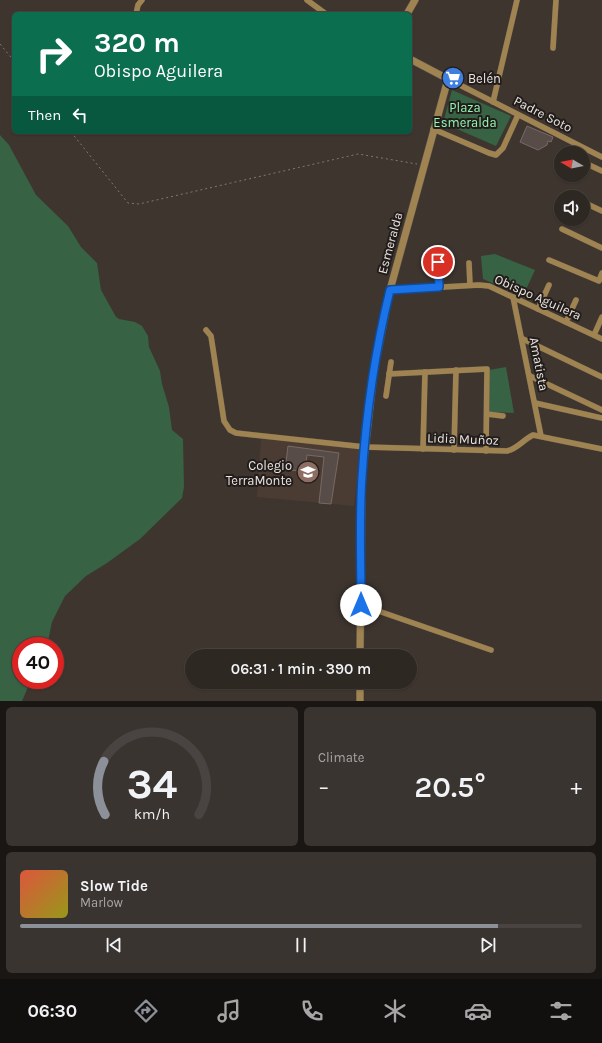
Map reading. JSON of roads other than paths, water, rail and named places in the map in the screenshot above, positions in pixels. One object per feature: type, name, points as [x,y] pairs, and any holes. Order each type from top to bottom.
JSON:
[{"type":"street","points":[[136,12],[138,5],[142,0]]},
{"type":"street","points":[[307,0],[323,12]]},
{"type":"street","points":[[409,12],[415,0]]},
{"type":"street","points":[[493,102],[517,0]]},
{"type":"street","points":[[553,48],[556,0]]},
{"type":"street","name":"Padre Soto","points":[[412,60],[602,157]]},
{"type":"street","name":"Esmeralda","points":[[360,649],[361,492],[376,358],[390,290],[433,129],[448,79]]},
{"type":"street","points":[[433,129],[488,153],[496,155],[503,148],[518,115]]},
{"type":"street","points":[[590,165],[602,171]]},
{"type":"street","points":[[590,205],[602,211]]},
{"type":"street","points":[[562,229],[602,248]]},
{"type":"street","points":[[549,260],[599,281],[602,273]]},
{"type":"street","points":[[438,262],[439,287]]},
{"type":"street","points":[[469,263],[470,285]]},
{"type":"street","name":"Obispo Aguilera","points":[[390,290],[470,285],[489,286],[602,339]]},
{"type":"street","points":[[538,309],[549,285]]},
{"type":"street","name":"Amatista","points":[[514,297],[541,436]]},
{"type":"street","points":[[566,322],[576,300]]},
{"type":"street","points":[[594,335],[602,317]]},
{"type":"street","name":"Lidia Muñoz","points":[[206,330],[211,336],[224,421],[230,430],[236,433],[365,447],[486,451],[513,450],[524,439],[533,435],[602,449]]},
{"type":"street","points":[[523,339],[602,377]]},
{"type":"street","points":[[386,396],[391,362]]},
{"type":"street","points":[[389,374],[487,369],[486,451]]},
{"type":"street","points":[[454,450],[456,370]]},
{"type":"street","points":[[423,449],[425,372]]},
{"type":"street","points":[[530,376],[602,410]]},
{"type":"street","points":[[535,403],[602,418]]},
{"type":"street","points":[[486,414],[503,416]]},
{"type":"street","points":[[361,605],[490,650]]},
{"type":"street","points":[[360,689],[360,701]]},
{"type":"place","name":"Belén","points":[[453,78]]},
{"type":"place","name":"Colegio TerraMonte","points":[[308,472]]},
{"type":"park label","name":"Plaza Esmeralda","points":[[465,114]]}]
